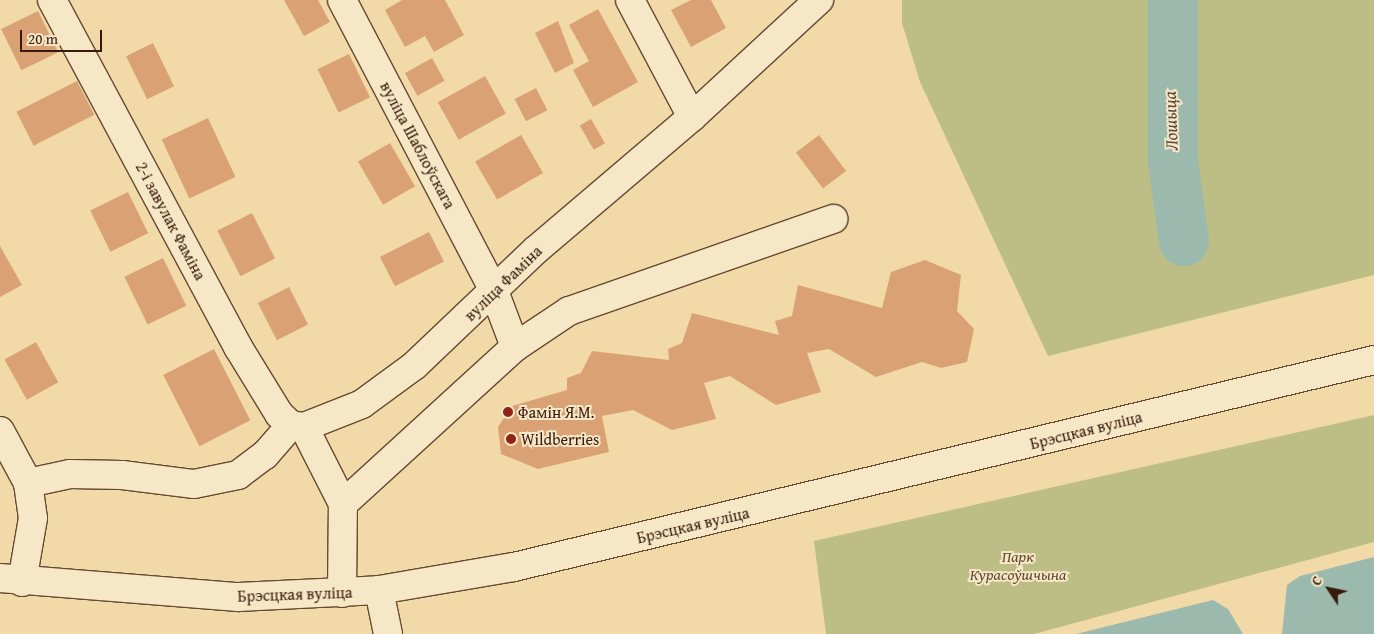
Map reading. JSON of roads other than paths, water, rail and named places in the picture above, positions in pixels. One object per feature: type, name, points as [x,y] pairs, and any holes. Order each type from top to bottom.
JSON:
[{"type":"street","name":"2-і завулак Фаміна","points":[[52,0],[238,347],[279,414],[297,426]]},
{"type":"street","name":"вуліца Шаблоўскага","points":[[342,0],[494,291],[515,347]]},
{"type":"street","points":[[630,0],[692,117]]},
{"type":"street","name":"вуліца Фаміна","points":[[297,426],[362,404],[415,365],[494,291],[692,117],[819,0]]},
{"type":"street","points":[[343,504],[515,347],[569,311],[834,219]]},
{"type":"street","name":"Брэсцкая вуліца","points":[[11,580],[238,597],[379,590],[514,567],[1374,360]]},
{"type":"street","points":[[28,483],[87,474],[194,484],[238,475],[265,455],[297,426],[343,504],[342,593]]},
{"type":"street","points":[[0,431],[28,483],[33,518],[11,580]]},
{"type":"street","points":[[379,590],[388,634]]},
{"type":"waterway","name":"Лошыца","points":[[1173,0],[1173,161],[1184,241]]},
{"type":"place","name":"Фамін Я.М.","points":[[508,412]]},
{"type":"place","name":"Wildberries","points":[[511,439]]},
{"type":"park label","name":"Парк Курасоўшчына","points":[[1018,565]]}]
